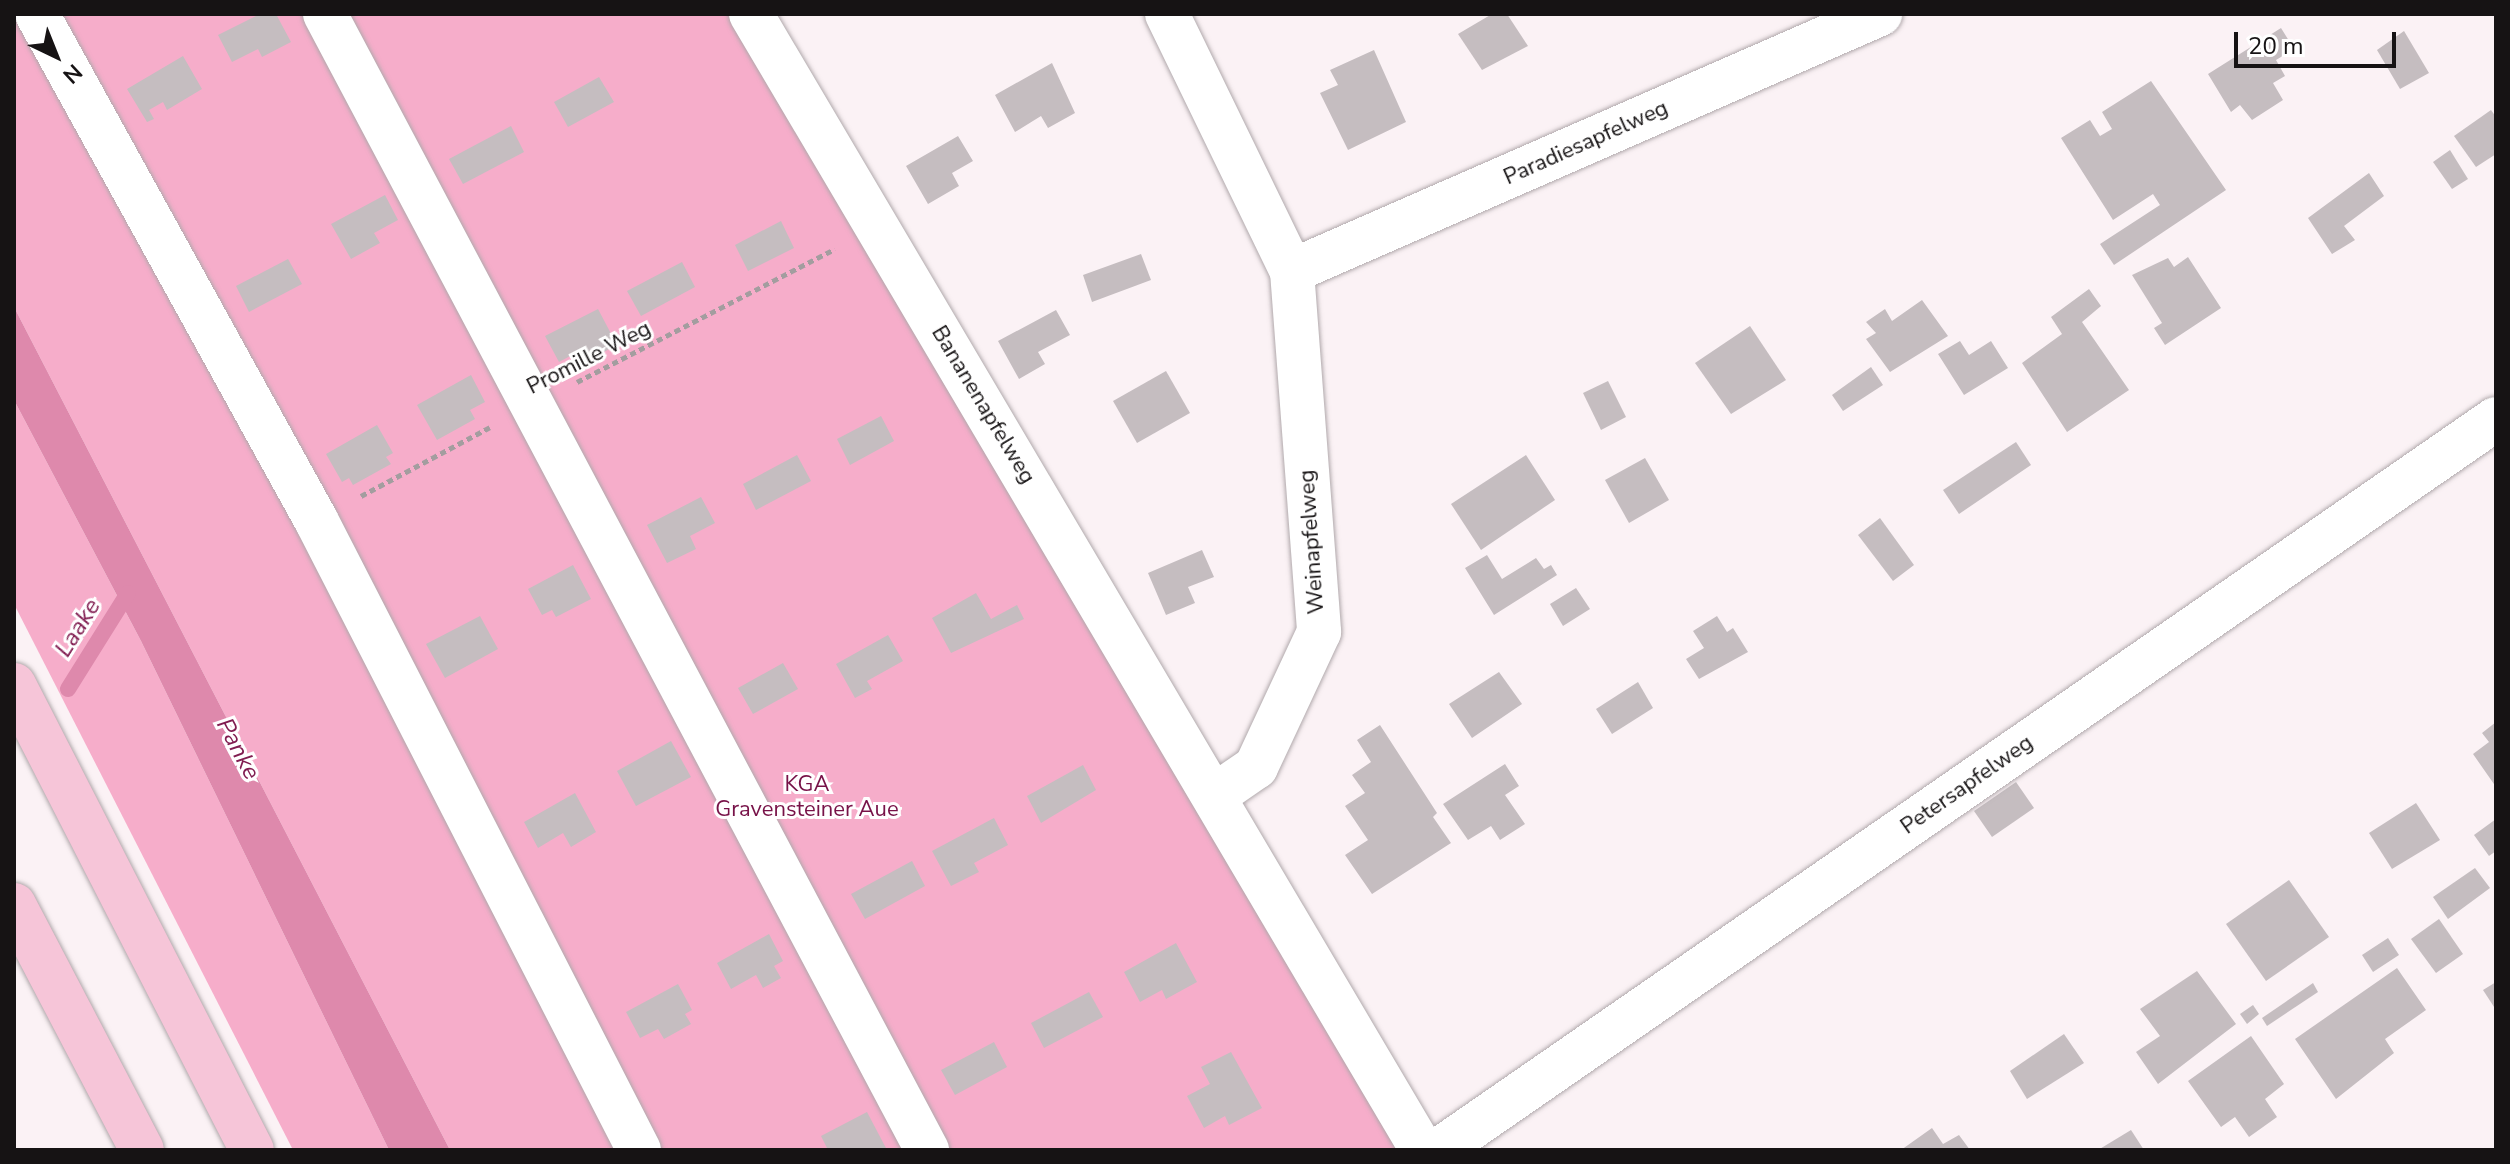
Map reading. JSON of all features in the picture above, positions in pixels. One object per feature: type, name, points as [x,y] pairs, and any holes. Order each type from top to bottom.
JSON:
[{"type":"highway","points":[[14,685],[252,1150]]},
{"type":"highway","points":[[14,905],[142,1150]]},
{"type":"lane","points":[[37,14],[316,520],[639,1150]]},
{"type":"lane","points":[[325,14],[927,1150]]},
{"type":"lane","name":"Bananenapfelweg","points":[[751,14],[1214,796]]},
{"type":"lane","name":"Weinapfelweg","points":[[1167,14],[1292,271],[1319,632],[1256,767],[1214,796]]},
{"type":"lane","name":"Paradiesapfelweg","points":[[1292,271],[1880,14]]},
{"type":"lane","name":"Petersapfelweg","points":[[1439,1150],[2496,419]]},
{"type":"lane","points":[[1214,796],[1422,1150]]},
{"type":"path","name":"Promille Weg","points":[[316,520],[878,227]]},
{"type":"green space","name":"KGA Gravensteiner Aue","points":[[14,14],[732,14],[1420,1150],[450,1150],[14,307]]},
{"type":"green space","points":[[14,400],[141,641],[389,1150],[293,1150],[14,604]]},
{"type":"water","name":"Panke","points":[[14,307],[450,1150],[389,1150],[141,641],[14,400]]},
{"type":"building","points":[[260,14],[276,14],[291,42],[262,57],[258,49],[232,62],[218,35]]},
{"type":"building","points":[[1492,14],[1507,14],[1528,46],[1482,70],[1458,34]]},
{"type":"building","points":[[2281,28],[2294,49],[2276,60],[2285,76],[2273,83],[2283,100],[2252,120],[2240,105],[2231,112],[2208,74]]},
{"type":"building","points":[[2404,31],[2429,73],[2400,89],[2377,50]]},
{"type":"building","points":[[1374,50],[1406,122],[1348,150],[1320,93],[1338,85],[1330,70]]},
{"type":"building","points":[[183,56],[202,89],[167,110],[163,102],[149,110],[154,119],[147,122],[127,89]]},
{"type":"building","points":[[1052,63],[1075,113],[1048,128],[1041,116],[1015,132],[995,95]]},
{"type":"building","points":[[599,77],[614,102],[568,127],[554,102]]},
{"type":"building","points":[[2151,81],[2226,190],[2114,265],[2100,244],[2160,205],[2153,194],[2113,220],[2061,138],[2090,120],[2100,136],[2112,129],[2102,112]]},
{"type":"building","points":[[2491,110],[2496,117],[2496,154],[2476,167],[2454,136]]},
{"type":"building","points":[[511,126],[524,152],[463,184],[449,159]]},
{"type":"building","points":[[958,136],[973,161],[952,173],[959,186],[928,204],[906,166]]},
{"type":"building","points":[[2450,150],[2468,179],[2452,189],[2433,162]]},
{"type":"building","points":[[2369,173],[2384,196],[2344,226],[2355,240],[2332,254],[2308,218]]},
{"type":"building","points":[[385,195],[398,220],[374,233],[380,243],[351,259],[331,224]]},
{"type":"building","points":[[781,221],[794,248],[748,271],[735,245]]},
{"type":"building","points":[[1141,254],[1151,280],[1092,302],[1083,275]]},
{"type":"building","points":[[2188,257],[2221,308],[2165,345],[2154,328],[2162,323],[2132,275],[2168,258],[2174,267]]},
{"type":"building","points":[[288,259],[302,284],[249,312],[236,286]]},
{"type":"building","points":[[682,262],[695,287],[641,316],[627,291]]},
{"type":"building","points":[[2089,289],[2101,306],[2082,322],[2129,390],[2067,432],[2022,363],[2062,334],[2051,317]]},
{"type":"building","points":[[1922,300],[1948,336],[1890,372],[1866,339],[1876,333],[1866,322],[1885,309],[1892,321]]},
{"type":"building","points":[[598,309],[617,345],[579,365],[574,354],[559,362],[545,336]]},
{"type":"building","points":[[1056,310],[1070,335],[1038,352],[1045,364],[1019,379],[998,341]]},
{"type":"building","points":[[1750,326],[1786,380],[1731,414],[1695,363]]},
{"type":"building","points":[[1960,341],[1969,355],[1991,341],[2008,368],[1964,395],[1938,354]]},
{"type":"building","points":[[1871,367],[1883,385],[1843,411],[1832,395]]},
{"type":"building","points":[[1166,371],[1190,413],[1137,443],[1113,401]]},
{"type":"building","points":[[471,375],[485,402],[470,410],[475,419],[437,440],[417,405]]},
{"type":"building","points":[[1608,381],[1626,417],[1601,430],[1583,393]]},
{"type":"building","points":[[881,416],[894,441],[850,465],[837,439]]},
{"type":"building","points":[[377,425],[393,453],[386,457],[391,464],[353,485],[349,478],[342,482],[326,454]]},
{"type":"building","points":[[2016,442],[2031,465],[1959,514],[1943,490]]},
{"type":"building","points":[[797,455],[811,481],[756,510],[743,484]]},
{"type":"building","points":[[1526,455],[1555,500],[1481,550],[1451,504]]},
{"type":"building","points":[[1645,458],[1669,500],[1629,523],[1605,480]]},
{"type":"building","points":[[701,497],[715,523],[690,536],[696,549],[667,563],[647,525]]},
{"type":"building","points":[[1880,518],[1914,565],[1893,581],[1858,535]]},
{"type":"building","points":[[1202,550],[1214,577],[1188,587],[1195,603],[1166,615],[1148,573]]},
{"type":"building","points":[[1487,555],[1502,579],[1536,558],[1544,569],[1551,565],[1557,575],[1494,615],[1465,568]]},
{"type":"building","points":[[573,565],[591,599],[556,617],[552,610],[542,615],[528,589]]},
{"type":"building","points":[[1576,588],[1590,609],[1563,626],[1550,604]]},
{"type":"building","points":[[976,593],[991,619],[1017,605],[1024,619],[951,653],[932,618]]},
{"type":"building","points":[[480,616],[498,649],[445,678],[426,644]]},
{"type":"building","points":[[1717,616],[1727,632],[1733,628],[1748,652],[1699,679],[1686,659],[1704,648],[1693,631]]},
{"type":"building","points":[[888,635],[903,661],[867,681],[872,689],[855,698],[836,664]]},
{"type":"building","points":[[783,663],[798,689],[753,714],[738,688]]},
{"type":"building","points":[[1499,672],[1522,704],[1472,738],[1449,704]]},
{"type":"building","points":[[1638,682],[1653,708],[1612,734],[1596,709]]},
{"type":"building","points":[[2496,722],[2496,787],[2473,754],[2489,742],[2482,733]]},
{"type":"building","points":[[1380,725],[1437,813],[1433,817],[1451,843],[1372,894],[1345,855],[1368,840],[1345,806],[1365,793],[1352,775],[1371,762],[1357,740]]},
{"type":"building","points":[[671,741],[691,777],[636,806],[617,771]]},
{"type":"building","points":[[1505,764],[1519,786],[1505,795],[1525,824],[1500,840],[1491,826],[1468,840],[1443,804]]},
{"type":"building","points":[[1083,765],[1096,790],[1041,823],[1027,796]]},
{"type":"building","points":[[2016,782],[2034,808],[1992,837],[1974,811]]},
{"type":"building","points":[[575,793],[596,832],[571,847],[563,833],[538,848],[524,822]]},
{"type":"building","points":[[2416,803],[2440,840],[2392,869],[2369,833]]},
{"type":"building","points":[[994,818],[1008,845],[974,863],[979,872],[951,886],[932,851]]},
{"type":"building","points":[[2496,819],[2496,851],[2489,856],[2474,835]]},
{"type":"building","points":[[912,861],[925,886],[865,919],[851,894]]},
{"type":"building","points":[[2475,868],[2490,888],[2448,919],[2433,897]]},
{"type":"building","points":[[2289,880],[2329,937],[2266,981],[2226,924]]},
{"type":"building","points":[[2439,919],[2463,954],[2436,973],[2411,939]]},
{"type":"building","points":[[769,934],[783,961],[774,966],[781,978],[763,988],[756,975],[731,989],[717,963]]},
{"type":"building","points":[[2388,938],[2399,955],[2373,972],[2362,955]]},
{"type":"building","points":[[1176,943],[1197,982],[1166,999],[1162,990],[1140,1002],[1124,972]]},
{"type":"building","points":[[2397,968],[2426,1010],[2385,1039],[2394,1053],[2336,1099],[2295,1039]]},
{"type":"building","points":[[2197,971],[2236,1024],[2158,1084],[2136,1052],[2160,1036],[2140,1009]]},
{"type":"building","points":[[2496,982],[2496,1010],[2483,990]]},
{"type":"building","points":[[2313,983],[2318,992],[2267,1026],[2262,1018]]},
{"type":"building","points":[[678,984],[692,1010],[685,1014],[691,1024],[664,1039],[658,1029],[640,1038],[626,1012]]},
{"type":"building","points":[[1089,992],[1103,1017],[1044,1048],[1031,1023]]},
{"type":"building","points":[[2253,1005],[2259,1014],[2247,1024],[2240,1014]]},
{"type":"building","points":[[2064,1034],[2084,1063],[2027,1099],[2010,1071]]},
{"type":"building","points":[[2251,1036],[2284,1084],[2265,1099],[2277,1117],[2249,1137],[2235,1117],[2221,1127],[2188,1081]]},
{"type":"building","points":[[994,1042],[1007,1067],[955,1095],[941,1070]]},
{"type":"building","points":[[1231,1052],[1262,1108],[1229,1125],[1225,1116],[1204,1128],[1187,1096],[1210,1084],[1201,1067]]},
{"type":"building","points":[[867,1112],[887,1150],[828,1150],[821,1136]]},
{"type":"building","points":[[1932,1128],[1943,1144],[1959,1135],[1970,1150],[1901,1150]]},
{"type":"building","points":[[2131,1130],[2144,1150],[2098,1150]]},
{"type":"waterway","name":"Laake","points":[[68,689],[128,593]]}]
